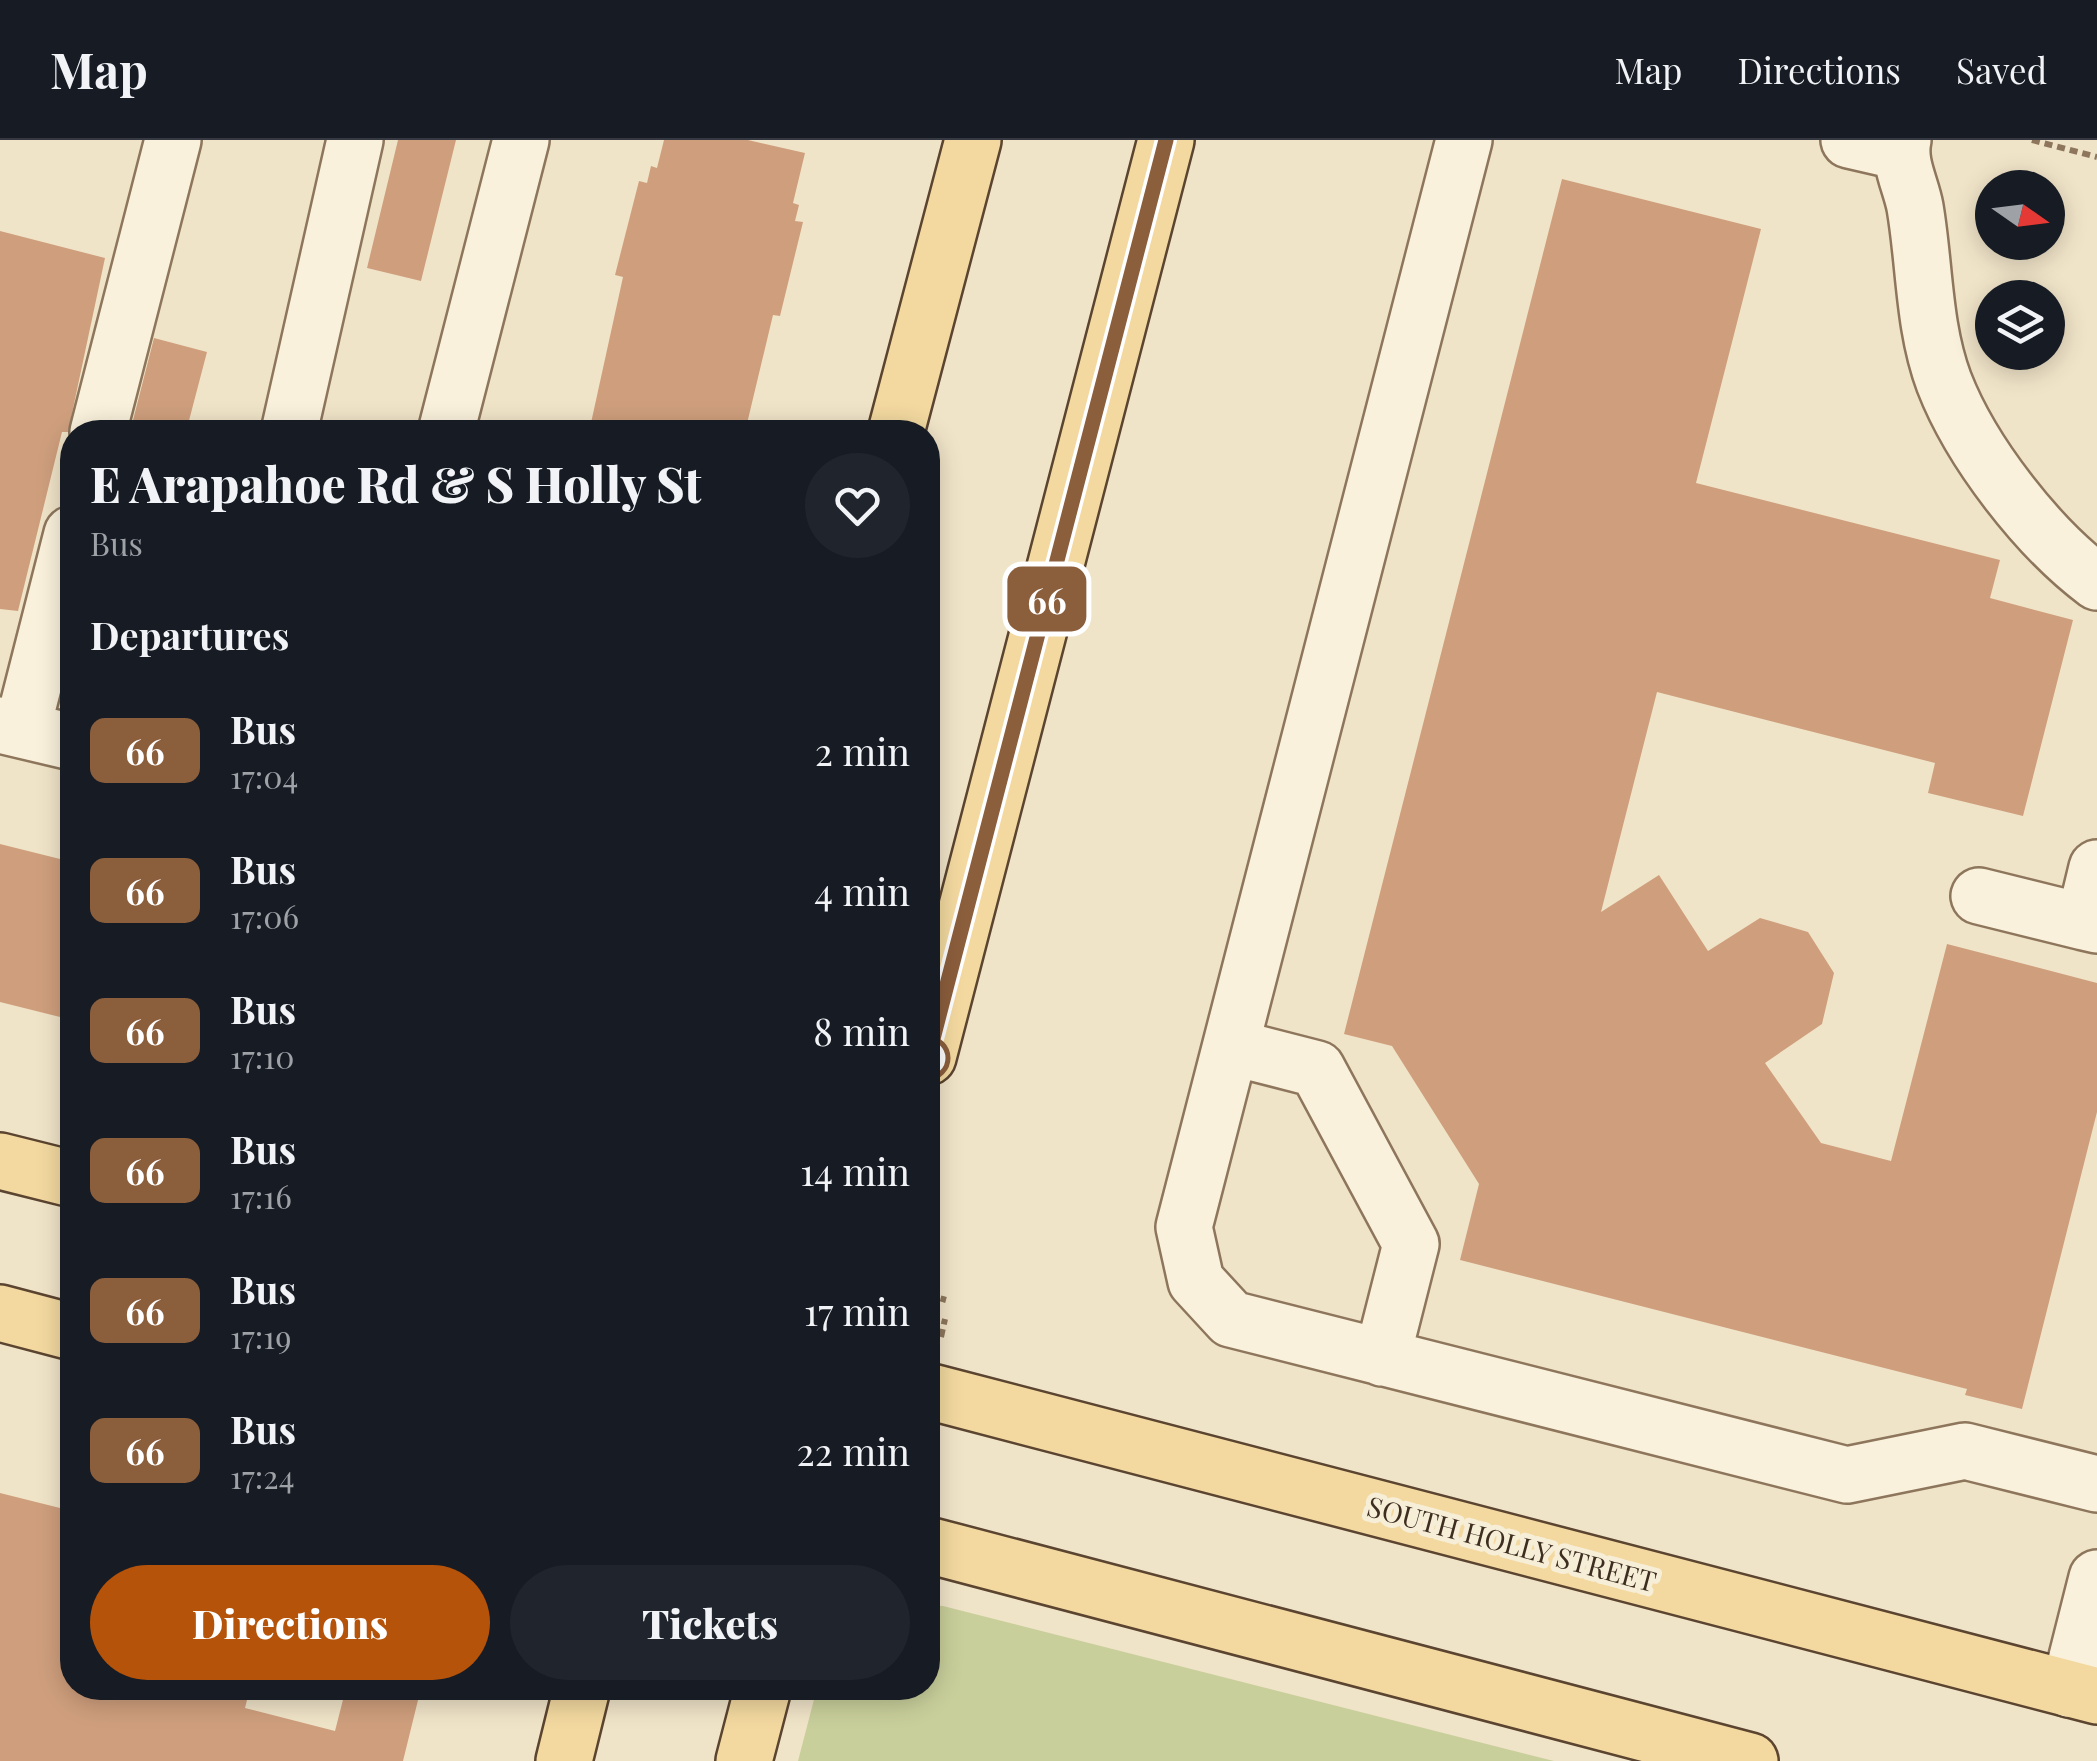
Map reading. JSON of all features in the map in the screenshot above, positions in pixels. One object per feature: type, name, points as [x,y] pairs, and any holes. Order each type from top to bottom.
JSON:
[{"type":"main road","points":[[899,420],[973,140]]},
{"type":"main road","points":[[940,1012],[1166,140]]},
{"type":"main road","points":[[0,1161],[60,1176]]},
{"type":"main road","points":[[0,1314],[60,1329]]},
{"type":"main road","name":"SOUTH HOLLY STREET","points":[[940,1394],[2083,1692]]},
{"type":"main road","points":[[940,1548],[1750,1761]]},
{"type":"main road","points":[[564,1761],[579,1700]]},
{"type":"main road","points":[[744,1761],[760,1700]]},
{"type":"lane","points":[[101,420],[173,140]]},
{"type":"lane","points":[[292,420],[356,140]]},
{"type":"lane","points":[[449,420],[520,140]]},
{"type":"lane","points":[[1464,140],[1184,1227],[1196,1280],[1231,1319],[1847,1475],[1965,1451],[2097,1484]]},
{"type":"lane","points":[[1884,144],[1915,206],[1923,290],[1944,381],[1976,447],[2006,490],[2097,582]]},
{"type":"lane","points":[[32,732],[60,593]]},
{"type":"lane","points":[[1979,896],[2091,923],[2097,868]]},
{"type":"lane","points":[[1231,1047],[1317,1069],[1411,1244],[1382,1358]]},
{"type":"lane","points":[[2083,1692],[2097,1578]]},
{"type":"path","points":[[2032,140],[2097,157]]},
{"type":"path","points":[[940,1298],[946,1300]]},
{"type":"green space","points":[[940,1606],[1554,1761],[798,1761],[814,1700],[940,1700]]},
{"type":"building","points":[[398,140],[456,140],[421,281],[367,268]]},
{"type":"building","points":[[664,140],[748,140],[805,153],[793,203],[799,205],[795,221],[803,222],[780,316],[773,315],[748,420],[592,420],[623,277],[615,275],[639,181],[647,183],[651,166],[657,168]]},
{"type":"building","points":[[1562,179],[1761,229],[1696,483],[2000,560],[1990,598],[2073,620],[2023,816],[1928,793],[1935,763],[1657,692],[1601,912],[1659,875],[1708,951],[1760,918],[1808,932],[1834,973],[1822,1024],[1765,1063],[1821,1143],[1891,1161],[1947,944],[2097,983],[2097,1112],[2022,1409],[1965,1395],[1967,1389],[1460,1260],[1479,1184],[1392,1046],[1344,1034]]},
{"type":"building","points":[[0,231],[105,258],[71,420],[60,420],[60,440],[18,611],[0,609]]},
{"type":"building","points":[[154,338],[207,352],[189,420],[133,420]]},
{"type":"building","points":[[0,844],[60,859],[60,1017],[0,1002]]},
{"type":"building","points":[[0,1493],[60,1508],[60,1700],[247,1700],[245,1708],[335,1731],[343,1700],[418,1700],[403,1761],[0,1761]]},
{"type":"bus line","name":"66","points":[[940,1012],[1166,140]]}]
